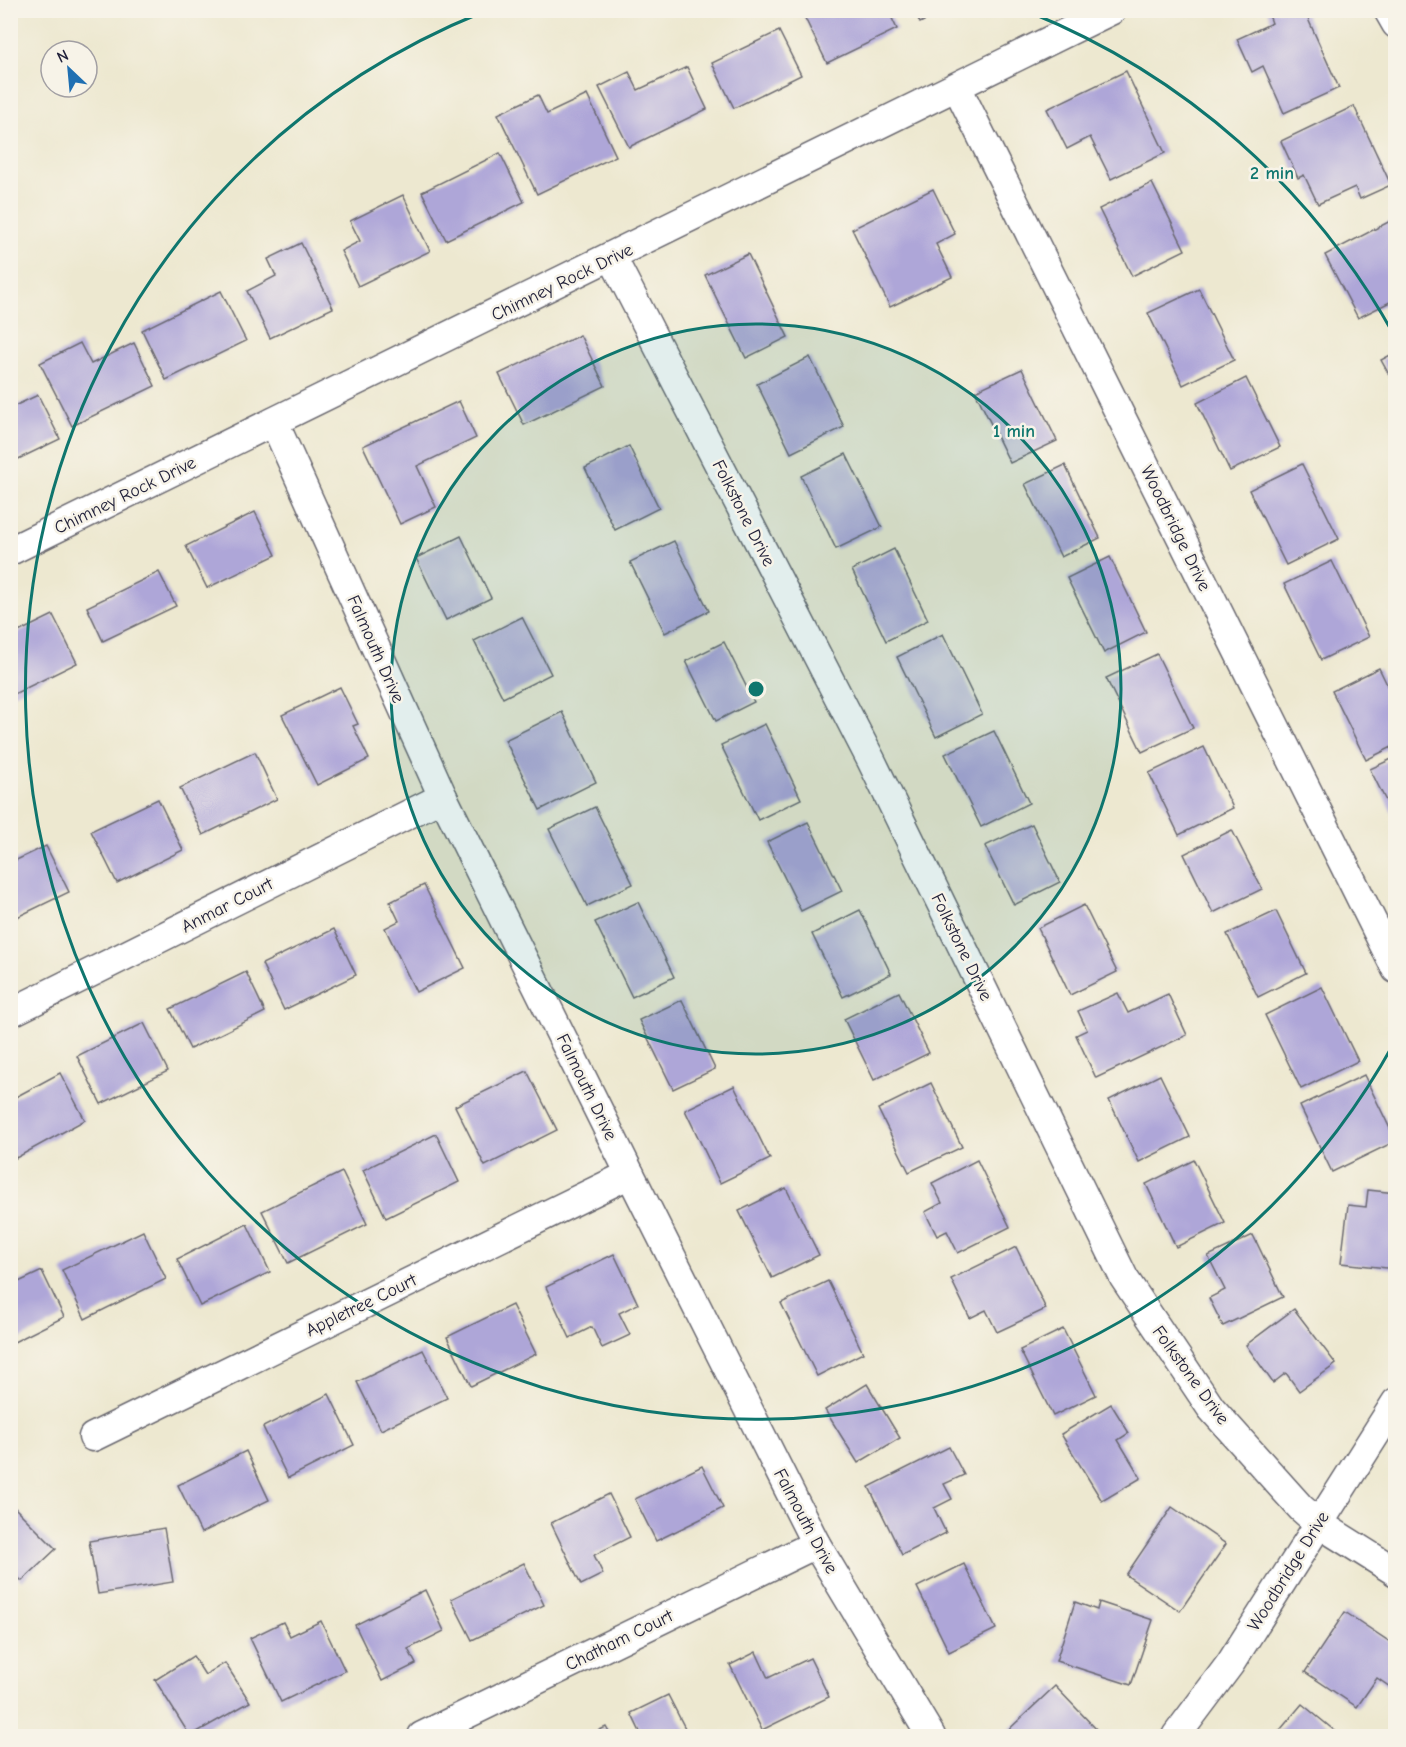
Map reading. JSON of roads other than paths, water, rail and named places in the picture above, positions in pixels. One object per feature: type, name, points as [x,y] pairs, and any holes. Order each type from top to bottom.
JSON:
[{"type":"street","name":"Chimney Rock Drive","points":[[10,550],[1112,10]]},
{"type":"street","points":[[1388,10],[1395,24]]},
{"type":"street","name":"Woodbridge Drive","points":[[957,87],[1387,932],[1395,969]]},
{"type":"street","name":"Folkstone Drive","points":[[612,257],[871,760],[1124,1278],[1211,1408],[1301,1508],[1318,1523],[1395,1572]]},
{"type":"street","name":"Falmouth Drive","points":[[274,422],[443,797],[630,1174],[816,1544],[930,1737]]},
{"type":"street","name":"Anmar Court","points":[[10,1013],[443,797]]},
{"type":"street","name":"Appletree Court","points":[[93,1437],[630,1174]]},
{"type":"street","name":"Woodbridge Drive","points":[[1176,1737],[1230,1664],[1395,1402]]},
{"type":"street","name":"Chatham Court","points":[[422,1737],[816,1544]]}]
